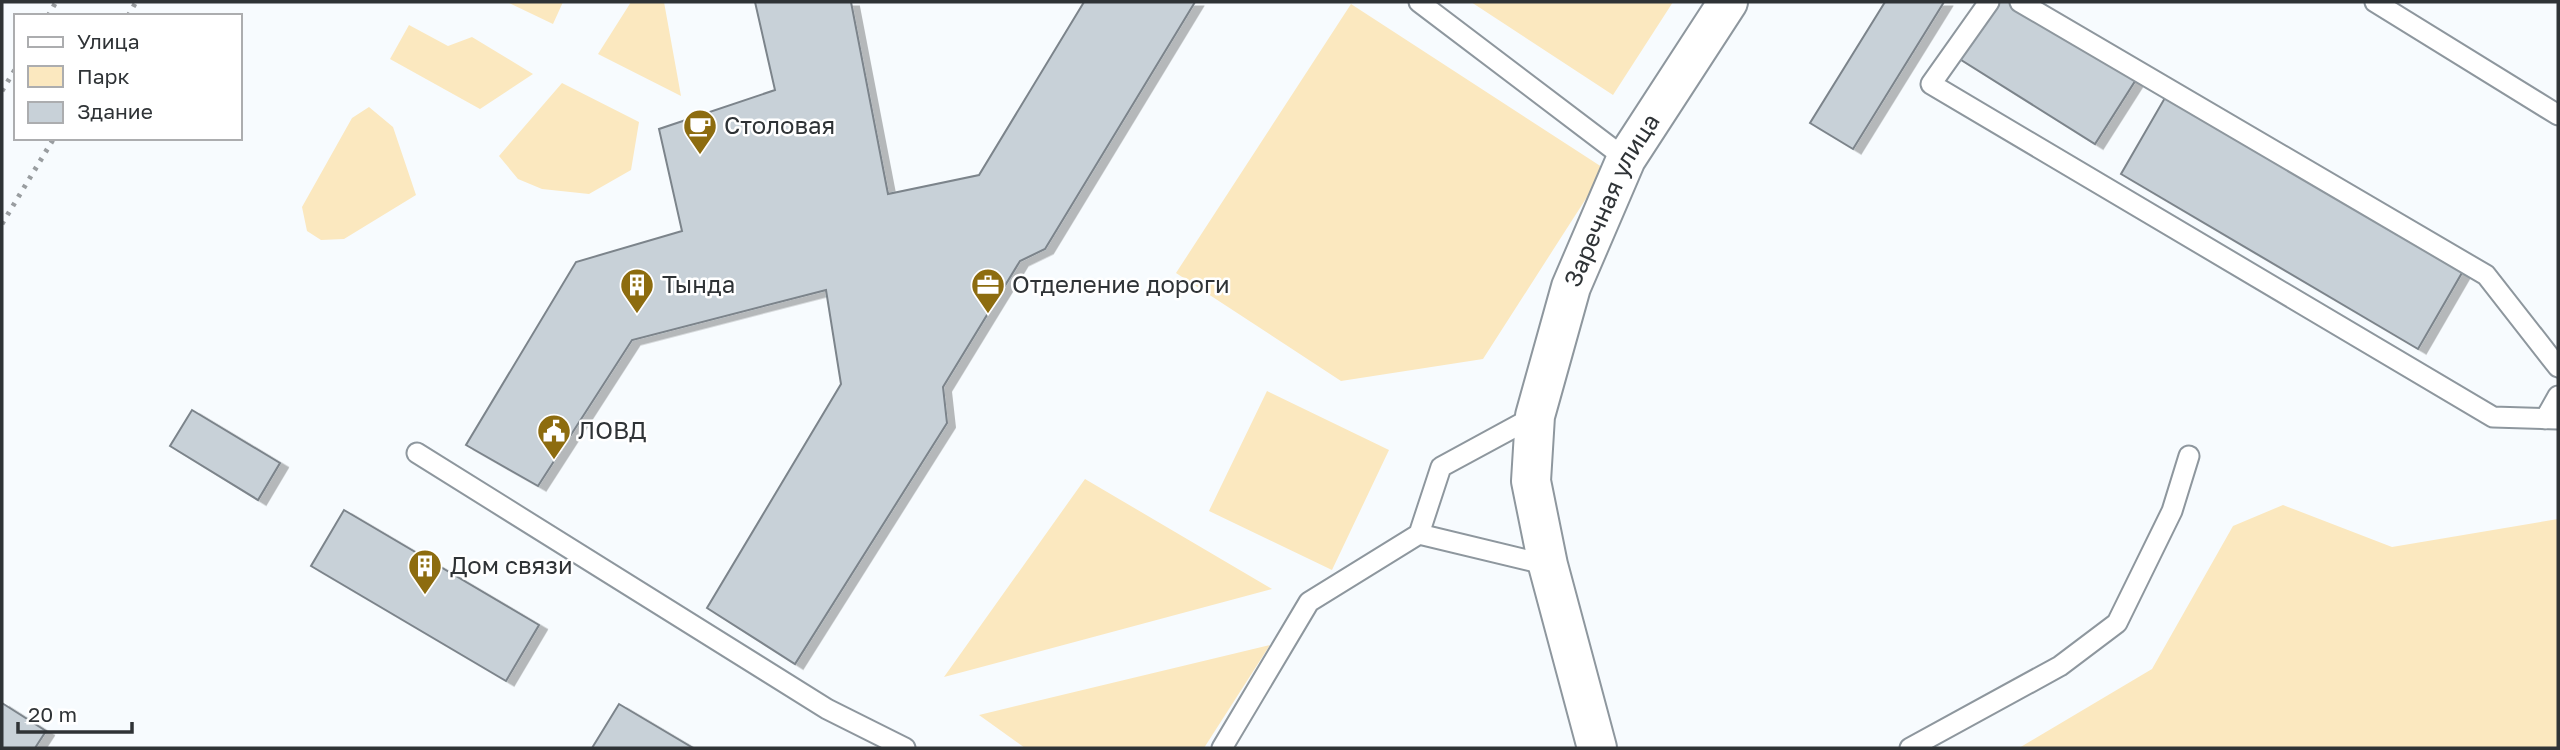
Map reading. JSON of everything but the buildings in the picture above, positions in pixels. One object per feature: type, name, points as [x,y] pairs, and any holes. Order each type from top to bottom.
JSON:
[{"type":"street","name":"Заречная улица","points":[[1597,748],[1548,565],[1531,481],[1535,416],[1571,287],[1626,159],[1728,2]]},
{"type":"lane","points":[[1419,2],[1626,159]]},
{"type":"lane","points":[[1989,2],[1931,84],[2493,417],[2552,419],[2558,396]]},
{"type":"lane","points":[[2020,2],[2486,275],[2558,368]]},
{"type":"lane","points":[[2375,2],[2558,115]]},
{"type":"lane","points":[[1222,748],[1309,603],[1419,534],[1441,467],[1535,416]]},
{"type":"lane","points":[[417,453],[827,709],[905,748]]},
{"type":"lane","points":[[1910,748],[2060,666],[2117,622],[2172,510],[2189,456]]},
{"type":"lane","points":[[1419,534],[1548,565]]},
{"type":"green space","points":[[507,2],[563,2],[553,24]]},
{"type":"green space","points":[[631,2],[664,2],[681,96],[598,54]]},
{"type":"green space","points":[[1471,2],[1673,2],[1613,95]]},
{"type":"green space","points":[[1351,4],[1605,169],[1483,359],[1341,381],[1176,273]]},
{"type":"green space","points":[[409,25],[448,46],[472,37],[533,74],[480,109],[390,59]]},
{"type":"green space","points":[[562,83],[639,122],[631,170],[589,194],[542,189],[518,179],[499,156]]},
{"type":"green space","points":[[369,107],[393,127],[416,195],[344,239],[321,240],[307,231],[302,207],[352,118]]},
{"type":"green space","points":[[1267,391],[1389,450],[1332,570],[1209,511]]},
{"type":"green space","points":[[1085,479],[1272,589],[944,677]]},
{"type":"green space","points":[[2283,505],[2392,547],[2558,519],[2558,748],[2019,748],[2152,669],[2233,526]]},
{"type":"green space","points":[[1270,645],[1204,748],[1025,748],[979,715]]},
{"type":"railway","points":[[49,14],[56,2]]},
{"type":"railway","points":[[129,14],[136,2]]},
{"type":"railway","points":[[2,91],[14,71]]},
{"type":"railway","points":[[2,224],[53,140]]},
{"type":"place","name":"Столовая","points":[[700,156]]},
{"type":"place","name":"Тында","points":[[637,315]]},
{"type":"place","name":"Отделение дороги","points":[[988,315]]},
{"type":"place","name":"ЛОВД","points":[[554,461]]},
{"type":"place","name":"Дом связи","points":[[425,596]]}]
